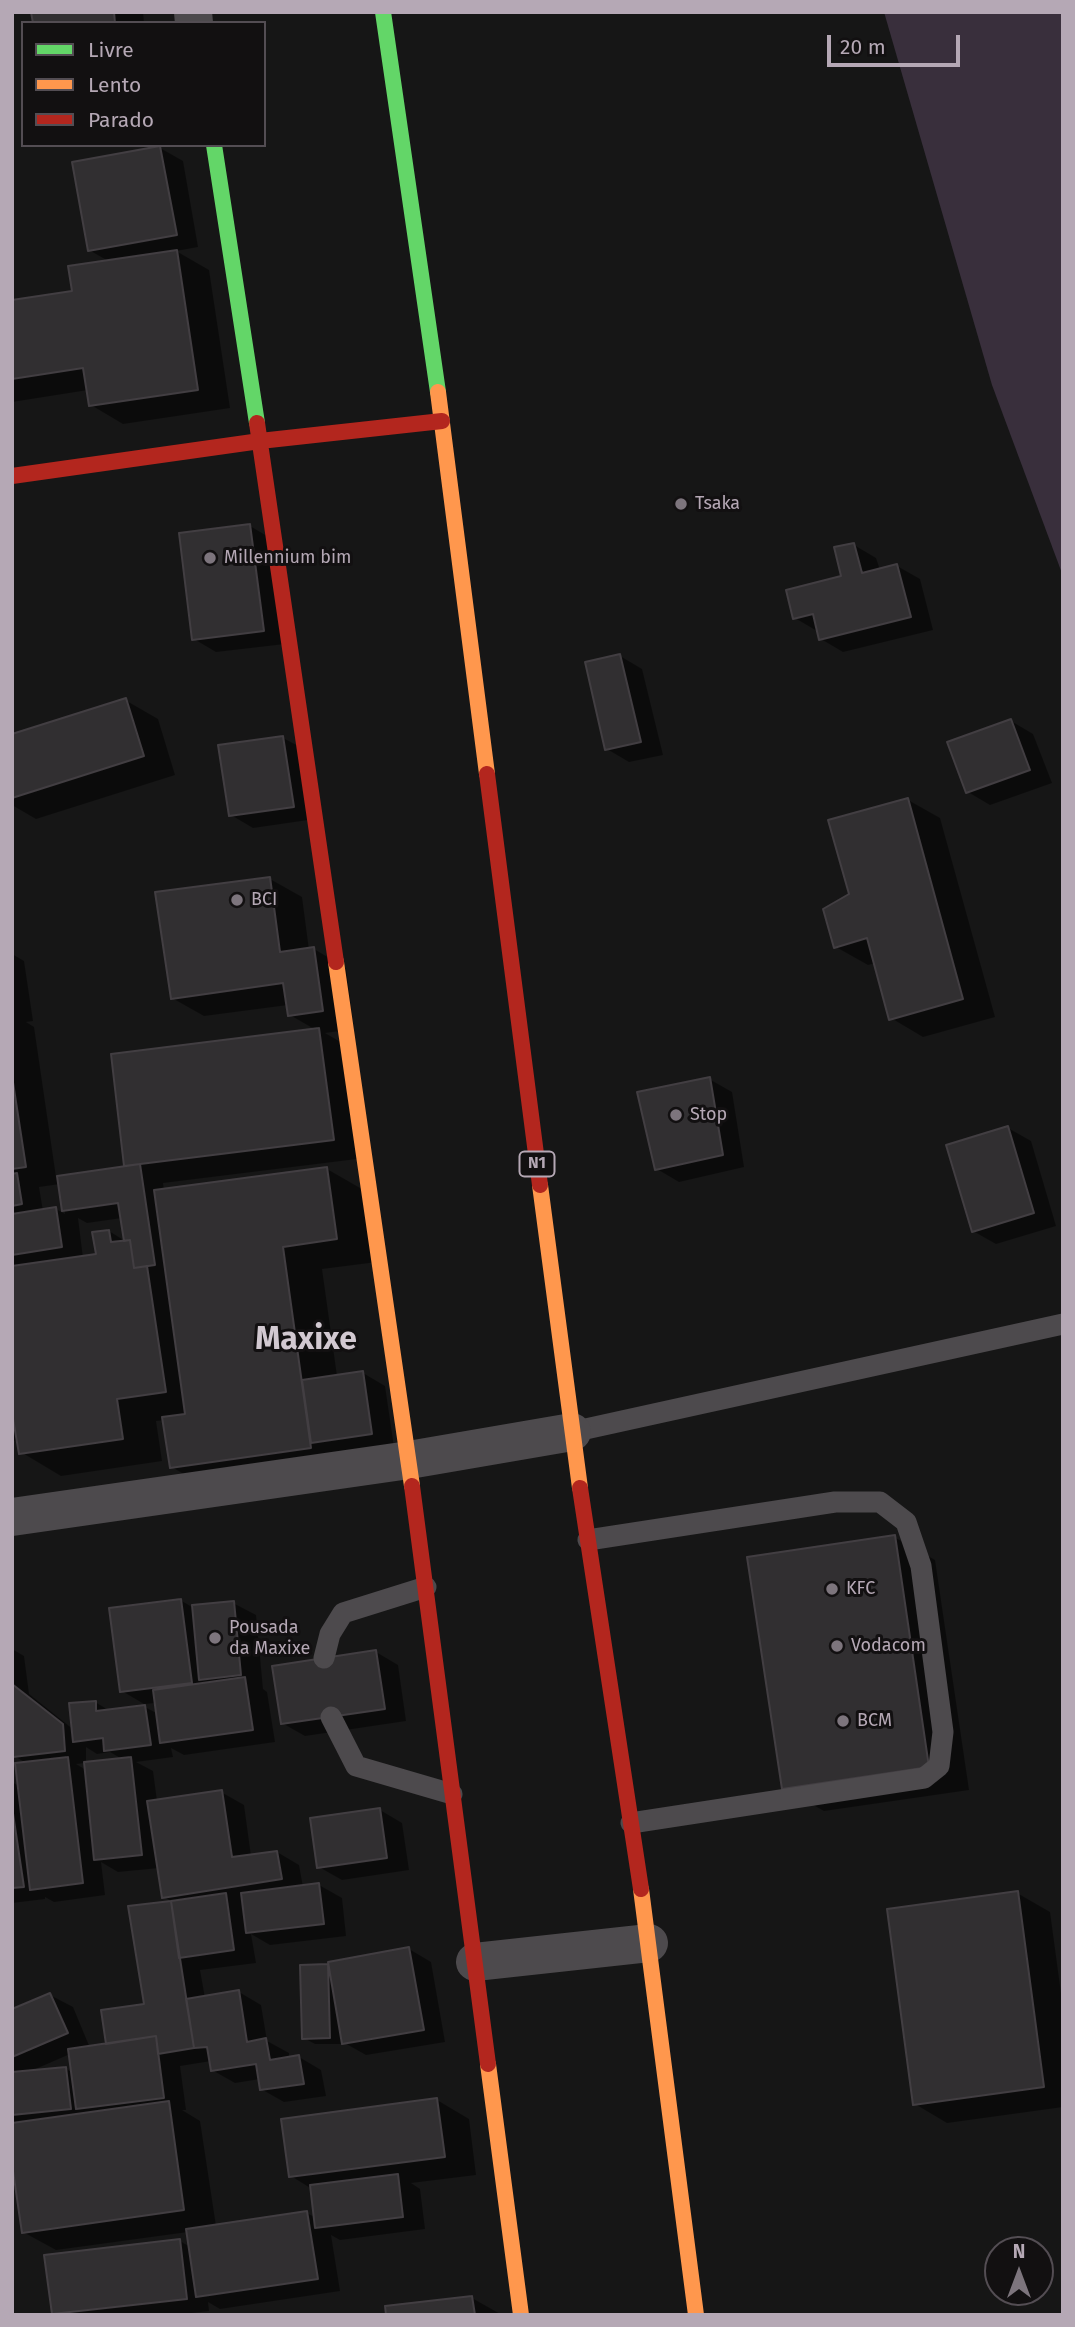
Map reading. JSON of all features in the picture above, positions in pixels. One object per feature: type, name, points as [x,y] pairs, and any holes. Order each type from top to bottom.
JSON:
[{"type":"main road","name":"N1","points":[[383,12],[442,421],[572,1432],[649,1943],[696,2315]]},
{"type":"main road","points":[[214,147],[409,1460],[521,2315]]},
{"type":"main road","points":[[12,476],[260,441],[442,421]]},
{"type":"street","points":[[12,1517],[409,1460],[572,1432]]},
{"type":"street","points":[[475,1962],[649,1943]]},
{"type":"lane","points":[[572,1432],[1063,1324]]},
{"type":"lane","points":[[588,1540],[835,1502],[880,1502],[906,1522],[920,1566],[943,1732],[939,1766],[924,1778],[631,1822]]},
{"type":"lane","points":[[324,1658],[330,1634],[343,1613],[426,1587]]},
{"type":"lane","points":[[331,1717],[343,1746],[356,1766],[452,1794]]},
{"type":"shaded area","points":[[884,12],[1063,12],[1063,576],[992,385]]},
{"type":"building","points":[[31,12],[114,12],[115,21],[33,21]]},
{"type":"building","points":[[160,147],[177,235],[88,251],[72,162]]},
{"type":"building","points":[[177,250],[198,390],[89,406],[83,368],[12,379],[12,300],[72,291],[68,266]]},
{"type":"building","points":[[250,524],[264,631],[192,640],[179,533]]},
{"type":"building","points":[[854,543],[862,573],[897,564],[911,617],[819,640],[813,614],[793,619],[786,590],[841,576],[834,547]]},
{"type":"building","points":[[620,654],[641,742],[605,750],[585,662]]},
{"type":"building","points":[[126,698],[144,756],[12,798],[12,734]]},
{"type":"building","points":[[1011,719],[1030,770],[966,793],[947,742]]},
{"type":"building","points":[[283,736],[294,807],[229,816],[218,745]]},
{"type":"building","points":[[908,798],[963,999],[889,1020],[867,938],[834,948],[823,909],[849,894],[828,820]]},
{"type":"building","points":[[270,877],[280,952],[314,947],[323,1011],[288,1016],[283,983],[171,999],[155,892]]},
{"type":"building","points":[[319,1028],[334,1140],[124,1166],[111,1054]]},
{"type":"building","points":[[12,1076],[26,1167],[12,1169]]},
{"type":"building","points":[[710,1077],[723,1155],[655,1170],[637,1092]]},
{"type":"building","points":[[1008,1126],[1034,1213],[972,1232],[946,1145]]},
{"type":"building","points":[[140,1164],[155,1265],[134,1268],[130,1240],[124,1241],[118,1203],[62,1211],[57,1176]]},
{"type":"building","points":[[327,1167],[337,1239],[283,1247],[311,1448],[170,1468],[162,1417],[185,1414],[154,1190]]},
{"type":"building","points":[[17,1173],[22,1204],[12,1206],[12,1174]]},
{"type":"building","points":[[56,1207],[62,1247],[12,1255],[12,1214]]},
{"type":"building","points":[[109,1230],[111,1242],[130,1240],[134,1268],[147,1266],[166,1392],[117,1399],[123,1439],[19,1454],[12,1413],[12,1266],[96,1254],[92,1232]]},
{"type":"building","points":[[363,1371],[372,1434],[311,1443],[302,1380]]},
{"type":"building","points":[[895,1535],[929,1767],[782,1789],[747,1557]]},
{"type":"building","points":[[181,1599],[192,1683],[120,1692],[109,1608]]},
{"type":"building","points":[[234,1601],[241,1675],[199,1680],[192,1605]]},
{"type":"building","points":[[376,1650],[385,1709],[281,1724],[272,1666]]},
{"type":"building","points":[[245,1677],[253,1730],[160,1743],[153,1690]]},
{"type":"building","points":[[12,1684],[63,1724],[65,1751],[13,1757]]},
{"type":"building","points":[[96,1701],[96,1711],[145,1705],[151,1745],[104,1751],[103,1738],[73,1742],[69,1703]]},
{"type":"building","points":[[68,1757],[83,1883],[30,1890],[15,1763]]},
{"type":"building","points":[[131,1757],[142,1855],[94,1860],[84,1762]]},
{"type":"building","points":[[222,1790],[232,1857],[277,1851],[282,1879],[162,1898],[147,1801]]},
{"type":"building","points":[[12,1807],[24,1887],[12,1888]]},
{"type":"building","points":[[380,1808],[387,1858],[317,1868],[310,1818]]},
{"type":"building","points":[[319,1883],[324,1924],[246,1933],[241,1893]]},
{"type":"building","points":[[1018,1891],[1044,2087],[913,2105],[887,1909]]},
{"type":"building","points":[[226,1893],[234,1950],[179,1958],[171,1901]]},
{"type":"building","points":[[171,1901],[194,2048],[158,2054],[156,2036],[106,2044],[101,2010],[144,2004],[128,1906]]},
{"type":"building","points":[[409,1947],[424,2030],[342,2044],[328,1962]]},
{"type":"building","points":[[328,1964],[330,2038],[302,2039],[300,1965]]},
{"type":"building","points":[[239,1990],[247,2042],[266,2038],[270,2060],[299,2055],[304,2084],[260,2090],[256,2064],[211,2071],[207,2047],[194,2048],[186,1999]]},
{"type":"building","points":[[50,1993],[68,2033],[12,2057],[12,2009]]},
{"type":"building","points":[[156,2036],[164,2098],[76,2109],[68,2049]]},
{"type":"building","points":[[66,2067],[71,2109],[12,2115],[12,2072]]},
{"type":"building","points":[[437,2098],[445,2157],[289,2177],[281,2119]]},
{"type":"building","points":[[169,2101],[184,2210],[22,2233],[12,2164],[12,2123]]},
{"type":"building","points":[[398,2174],[403,2217],[315,2228],[310,2185]]},
{"type":"building","points":[[307,2211],[318,2279],[196,2297],[186,2229]]},
{"type":"building","points":[[180,2239],[187,2299],[52,2314],[44,2255]]},
{"type":"building","points":[[472,2296],[475,2315],[386,2315],[385,2306]]},
{"type":"traffic: fast","points":[[383,12],[438,392]]},
{"type":"traffic: fast","points":[[214,147],[257,423]]},
{"type":"traffic: slow","points":[[438,392],[487,774]]},
{"type":"traffic: slow","points":[[336,962],[412,1486]]},
{"type":"traffic: slow","points":[[540,1185],[580,1488]]},
{"type":"traffic: slow","points":[[641,1889],[696,2315]]},
{"type":"traffic: slow","points":[[488,2064],[521,2315]]},
{"type":"traffic: jam","points":[[12,476],[260,441],[442,421]]},
{"type":"traffic: jam","points":[[257,423],[336,962]]},
{"type":"traffic: jam","points":[[487,774],[540,1185]]},
{"type":"traffic: jam","points":[[412,1486],[488,2064]]},
{"type":"traffic: jam","points":[[580,1488],[641,1889]]},
{"type":"place","name":"Tsaka","points":[[681,504]]},
{"type":"place","name":"Millennium bim","points":[[210,558]]},
{"type":"place","name":"BCI","points":[[237,900]]},
{"type":"place","name":"Stop","points":[[676,1115]]},
{"type":"place","name":"KFC","points":[[832,1589]]},
{"type":"place","name":"Pousada da Maxixe","points":[[215,1638]]},
{"type":"place","name":"Vodacom","points":[[837,1646]]},
{"type":"place","name":"BCM","points":[[843,1721]]},
{"type":"district","name":"Maxixe","points":[[306,1340]]}]
